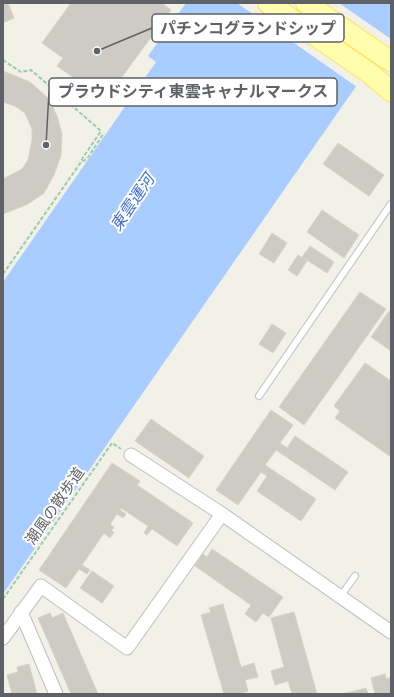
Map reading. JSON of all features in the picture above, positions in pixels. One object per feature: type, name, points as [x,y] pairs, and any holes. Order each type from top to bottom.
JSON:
[{"type":"main road","points":[[268,3],[368,72],[391,92]]},
{"type":"main road","points":[[306,3],[385,58]]},
{"type":"street","points":[[131,455],[222,514],[391,632]]},
{"type":"street","points":[[3,638],[41,586],[127,648],[222,514]]},
{"type":"street","points":[[21,612],[56,694]]},
{"type":"lane","points":[[259,396],[391,204]]},
{"type":"lane","points":[[340,596],[355,576]]},
{"type":"path","points":[[3,60],[21,72],[31,70],[101,131],[3,274]]},
{"type":"path","points":[[81,162],[87,159],[104,133]]},
{"type":"path","name":"潮風の散歩道","points":[[3,599],[112,443],[131,455]]},
{"type":"water","name":"東雲運河","points":[[186,3],[391,3],[391,36],[3,594],[3,282],[156,62],[148,56]]},
{"type":"pier","points":[[237,3],[339,3],[391,39],[357,87]]},
{"type":"building","points":[[3,3],[8,3],[14,18],[3,23]]},
{"type":"building","points":[[71,3],[164,3],[163,4],[171,10],[105,100],[57,66],[63,58],[42,43]]},
{"type":"building","points":[[3,71],[30,82],[48,98],[57,116],[62,134],[61,155],[54,175],[44,193],[28,204],[3,214],[3,179],[22,169],[28,160],[32,140],[32,129],[25,113],[15,106],[3,102]]},
{"type":"building","points":[[338,143],[384,175],[369,196],[323,164]]},
{"type":"building","points":[[322,210],[359,235],[344,258],[307,232]]},
{"type":"building","points":[[272,233],[287,243],[274,263],[259,254]]},
{"type":"building","points":[[310,246],[334,262],[327,273],[302,257]]},
{"type":"building","points":[[298,255],[307,261],[297,276],[288,270]]},
{"type":"building","points":[[360,292],[386,309],[304,425],[279,407]]},
{"type":"building","points":[[389,311],[391,312],[391,351],[371,337]]},
{"type":"building","points":[[272,324],[286,333],[273,353],[259,344]]},
{"type":"building","points":[[365,363],[391,381],[391,457],[335,418],[340,411],[334,406]]},
{"type":"building","points":[[271,410],[293,425],[280,443],[287,448],[295,436],[348,472],[335,490],[276,450],[265,465],[316,499],[301,521],[257,491],[267,476],[261,472],[238,505],[216,490]]},
{"type":"building","points":[[151,419],[204,456],[189,478],[135,441]]},
{"type":"building","points":[[112,463],[140,481],[137,485],[193,523],[177,546],[152,529],[147,535],[144,533],[148,526],[121,508],[120,510],[126,514],[123,518],[117,514],[110,524],[114,527],[111,531],[114,532],[110,538],[104,533],[82,565],[90,570],[87,574],[79,569],[66,588],[39,570]]},
{"type":"building","points":[[212,549],[283,597],[269,617],[263,613],[256,622],[245,614],[251,605],[195,566],[203,554],[207,557]]},
{"type":"building","points":[[92,571],[114,586],[102,603],[80,588]]},
{"type":"building","points":[[223,604],[241,667],[254,663],[258,677],[245,680],[248,691],[237,694],[224,694],[201,615],[211,612],[209,608]]},
{"type":"building","points":[[294,612],[317,694],[292,694],[288,681],[275,685],[271,671],[284,667],[271,618]]},
{"type":"building","points":[[50,613],[52,618],[63,613],[98,694],[71,694],[38,618]]},
{"type":"building","points":[[29,664],[37,694],[12,694],[7,675],[18,672],[17,667]]},
{"type":"building","points":[[385,674],[386,679],[391,677],[391,694],[375,694],[371,678]]},
{"type":"building","points":[[366,688],[368,694],[343,694]]},
{"type":"place","name":"パチンコグランドシップ","points":[[97,51]]},
{"type":"place","name":"プラウドシティ東雲キャナルマークス","points":[[46,145]]}]
